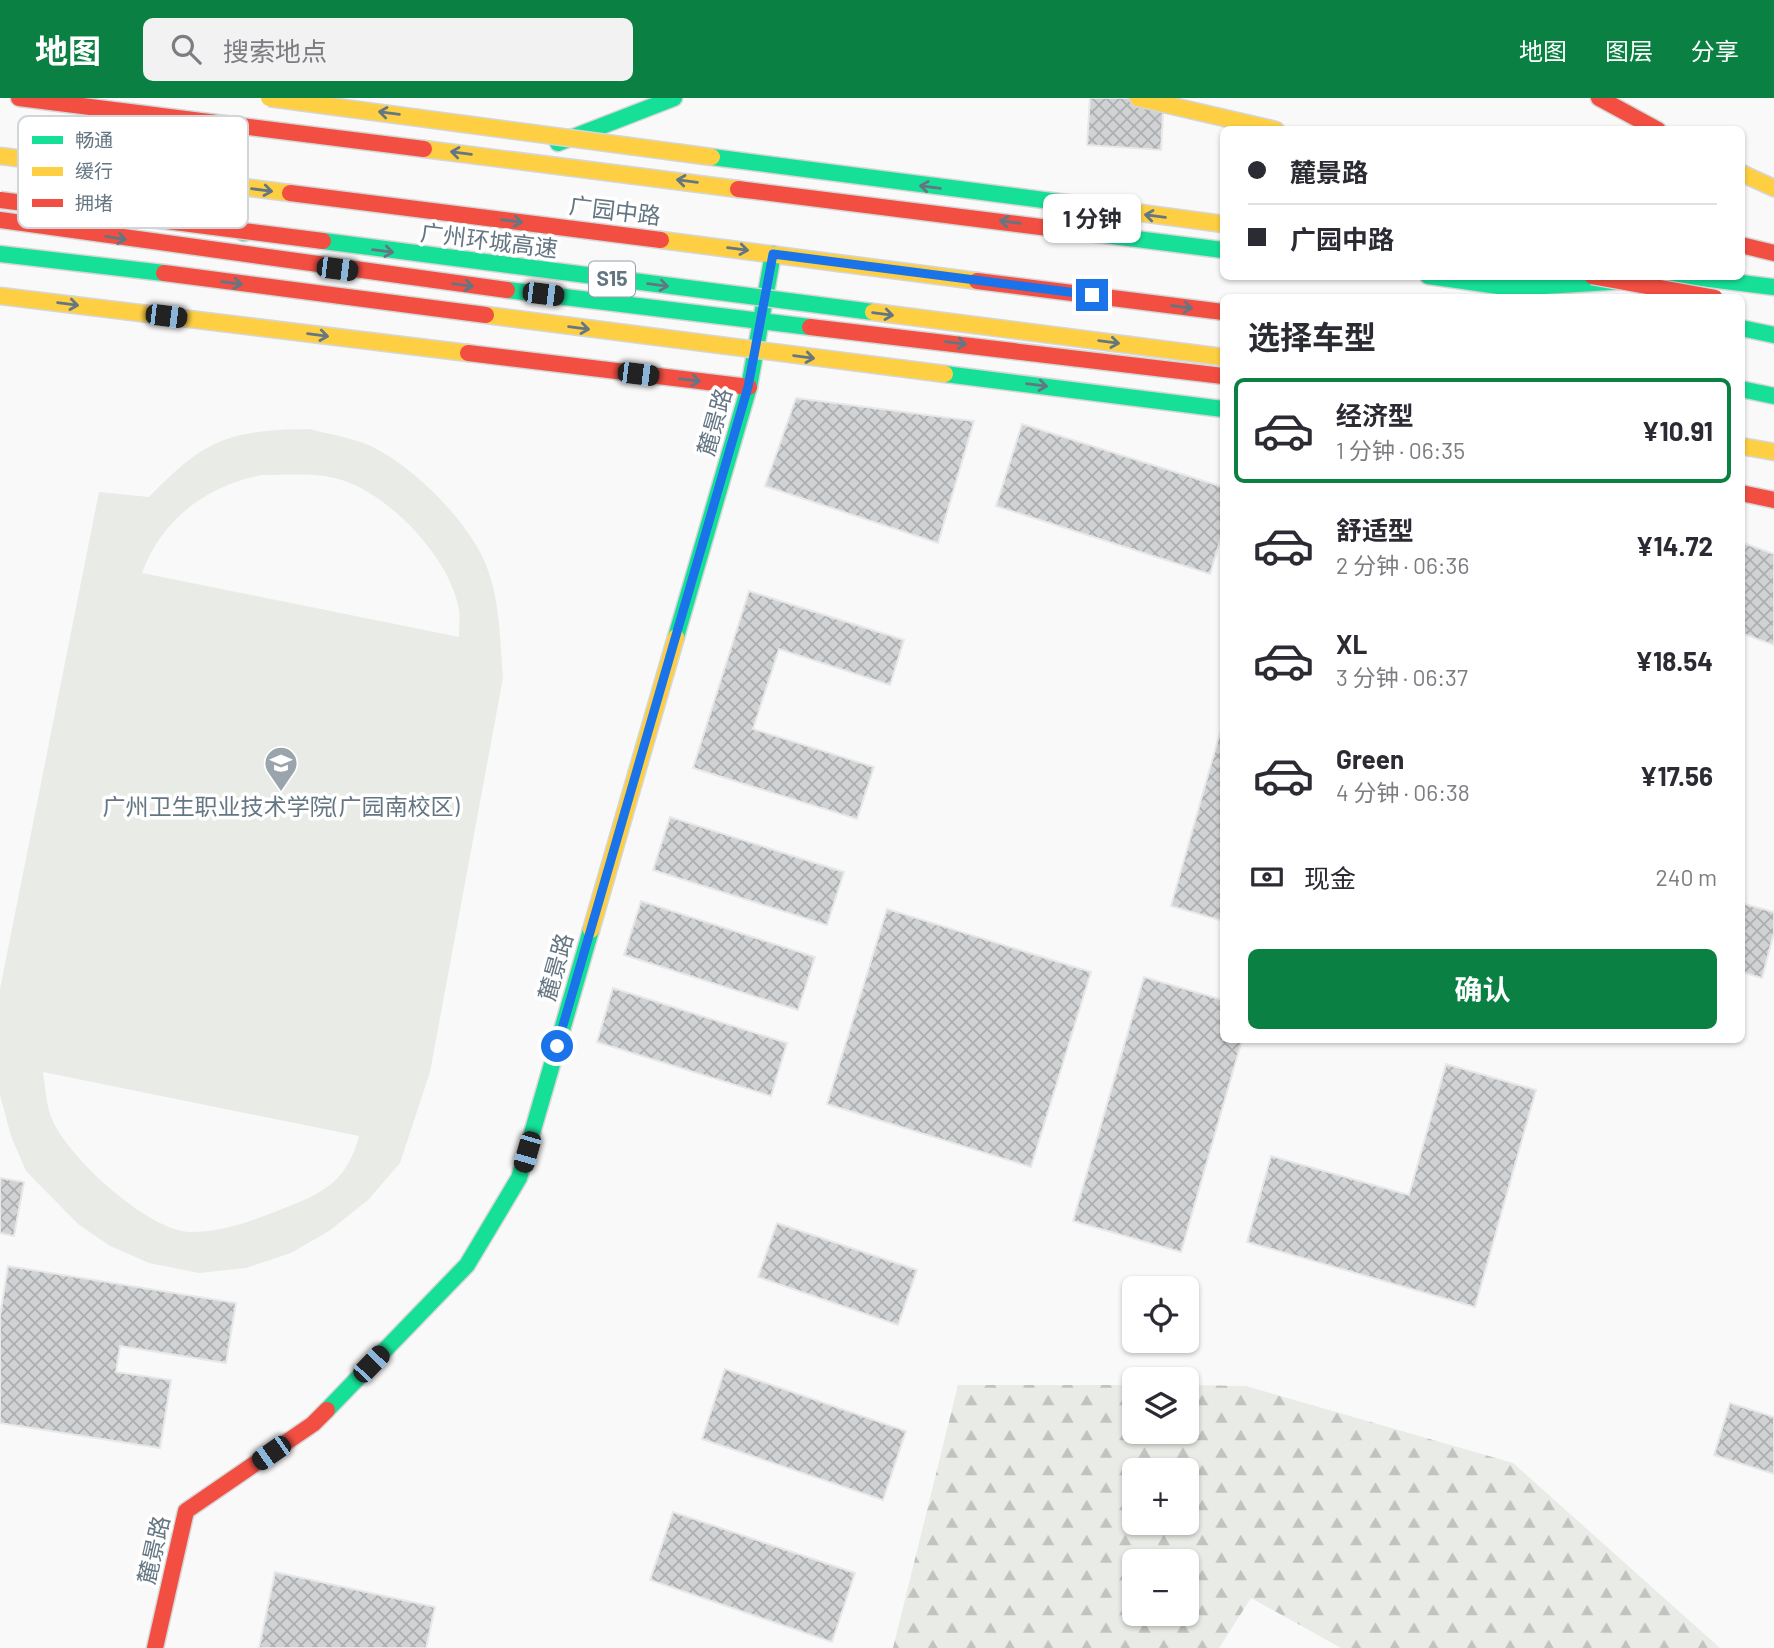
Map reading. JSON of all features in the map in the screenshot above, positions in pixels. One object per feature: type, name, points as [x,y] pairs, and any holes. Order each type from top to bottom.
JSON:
[{"type":"main road","name":"广园中路","points":[[19,98],[157,116]]},
{"type":"main road","points":[[78,98],[92,108]]},
{"type":"main road","points":[[269,98],[1220,224]]},
{"type":"main road","points":[[435,106],[515,160],[674,98]]},
{"type":"main road","points":[[1138,98],[1259,126]]},
{"type":"main road","points":[[1598,98],[1650,126]]},
{"type":"main road","name":"广园中路","points":[[248,127],[1220,250]]},
{"type":"main road","name":"广园中路","points":[[0,156],[18,158]]},
{"type":"main road","points":[[1745,175],[1774,188]]},
{"type":"main road","name":"广园中路","points":[[248,188],[1220,312]]},
{"type":"main road","name":"广州环城高速","points":[[0,200],[18,202]]},
{"type":"main road","points":[[0,220],[18,223]]},
{"type":"main road","points":[[55,228],[294,263],[1220,376]]},
{"type":"main road","name":"广州环城高速","points":[[218,228],[1220,357]]},
{"type":"main road","points":[[235,228],[294,263]]},
{"type":"main road","points":[[1745,246],[1772,253]]},
{"type":"main road","points":[[0,254],[1220,409]]},
{"type":"main road","name":"麓景路","points":[[155,1648],[187,1511],[313,1424],[467,1265],[519,1178],[748,387],[773,254]]},
{"type":"main road","points":[[1456,280],[1550,294]]},
{"type":"main road","points":[[1614,280],[1693,294]]},
{"type":"main road","points":[[1513,288],[1644,280]]},
{"type":"main road","points":[[1717,280],[1774,287]]},
{"type":"main road","points":[[0,296],[748,387]]},
{"type":"main road","points":[[1745,329],[1774,335]]},
{"type":"main road","points":[[1745,390],[1774,396]]},
{"type":"main road","points":[[1745,447],[1774,452]]},
{"type":"main road","points":[[1745,463],[1763,467]]},
{"type":"main road","points":[[1745,494],[1774,500]]},
{"type":"green space","points":[[309,429],[366,444],[383,452],[417,477],[449,508],[474,542],[489,572],[498,617],[503,678],[430,1072],[400,1163],[368,1200],[329,1231],[291,1253],[246,1268],[199,1273],[149,1263],[110,1246],[78,1224],[26,1171],[11,1136],[0,1095],[0,989],[99,492],[149,497],[186,462],[203,450],[238,436]],"holes":[[[262,475],[332,477],[360,488],[398,514],[431,550],[454,590],[459,610],[459,637],[142,573],[161,536],[188,508],[222,487]],[[43,1072],[359,1136],[348,1164],[322,1191],[248,1222],[189,1232],[172,1228],[130,1204],[71,1149],[50,1114]]]},
{"type":"green space","points":[[958,1385],[1122,1385],[1122,1444],[1199,1444],[1199,1385],[1246,1386],[1513,1463],[1720,1648],[1341,1648],[1251,1598],[1219,1648],[893,1648]]},
{"type":"building","points":[[1090,98],[1164,98],[1161,150],[1087,145]]},
{"type":"building","points":[[796,398],[974,421],[938,543],[765,486]]},
{"type":"building","points":[[1022,424],[1220,486],[1220,541],[1210,574],[996,506]]},
{"type":"building","points":[[1745,543],[1774,554],[1774,645],[1745,634]]},
{"type":"building","points":[[749,591],[904,640],[890,685],[779,649],[753,729],[874,767],[857,819],[693,768]]},
{"type":"building","points":[[1220,733],[1220,920],[1171,906]]},
{"type":"building","points":[[670,817],[844,872],[827,925],[653,870]]},
{"type":"building","points":[[641,901],[815,957],[798,1010],[624,955]]},
{"type":"building","points":[[1745,904],[1774,912],[1774,933],[1762,978],[1745,973]]},
{"type":"building","points":[[887,909],[1091,972],[1031,1167],[827,1104]]},
{"type":"building","points":[[1144,977],[1220,999],[1220,1043],[1241,1043],[1181,1252],[1073,1221]]},
{"type":"building","points":[[613,988],[787,1043],[771,1096],[597,1042]]},
{"type":"building","points":[[1446,1064],[1536,1090],[1475,1307],[1247,1242],[1271,1156],[1409,1195]]},
{"type":"building","points":[[0,1178],[24,1182],[14,1236],[0,1233]]},
{"type":"building","points":[[777,1223],[917,1270],[898,1325],[758,1277]]},
{"type":"building","points":[[8,1266],[236,1303],[226,1363],[120,1346],[116,1372],[171,1380],[160,1448],[0,1423],[0,1316]]},
{"type":"building","points":[[725,1369],[906,1431],[883,1500],[702,1439]]},
{"type":"building","points":[[1730,1403],[1774,1417],[1774,1474],[1714,1455]]},
{"type":"building","points":[[673,1512],[855,1573],[832,1642],[650,1580]]},
{"type":"building","points":[[275,1572],[435,1607],[426,1648],[259,1648]]},
{"type":"traffic: fast","points":[[558,143],[674,98]]},
{"type":"traffic: fast","points":[[712,157],[1059,202]]},
{"type":"traffic: fast","points":[[236,228],[244,233]]},
{"type":"traffic: fast","points":[[1065,230],[1220,250]]},
{"type":"traffic: fast","points":[[323,241],[873,312]]},
{"type":"traffic: fast","points":[[0,254],[164,273]]},
{"type":"traffic: fast","points":[[676,637],[749,387],[773,254]]},
{"type":"traffic: fast","points":[[1456,280],[1513,288],[1644,280]]},
{"type":"traffic: fast","points":[[1717,280],[1774,287]]},
{"type":"traffic: fast","points":[[507,290],[810,327]]},
{"type":"traffic: fast","points":[[1745,329],[1774,335]]},
{"type":"traffic: fast","points":[[945,374],[1220,409]]},
{"type":"traffic: fast","points":[[1745,390],[1774,396]]},
{"type":"traffic: fast","points":[[327,1410],[467,1265],[519,1178],[591,930]]},
{"type":"traffic: slow","points":[[269,98],[712,157]]},
{"type":"traffic: slow","points":[[1138,98],[1259,126]]},
{"type":"traffic: slow","points":[[424,149],[738,189]]},
{"type":"traffic: slow","points":[[0,156],[18,158]]},
{"type":"traffic: slow","points":[[1745,175],[1774,188]]},
{"type":"traffic: slow","points":[[248,188],[290,193]]},
{"type":"traffic: slow","points":[[1059,202],[1220,224]]},
{"type":"traffic: slow","points":[[661,240],[977,281]]},
{"type":"traffic: slow","points":[[0,296],[468,353]]},
{"type":"traffic: slow","points":[[873,312],[1220,357]]},
{"type":"traffic: slow","points":[[486,315],[945,374]]},
{"type":"traffic: slow","points":[[1745,447],[1774,452]]},
{"type":"traffic: slow","points":[[591,930],[676,637]]},
{"type":"traffic: jam","points":[[19,98],[162,116]]},
{"type":"traffic: jam","points":[[1599,98],[1651,126]]},
{"type":"traffic: jam","points":[[248,127],[424,149]]},
{"type":"traffic: jam","points":[[738,189],[1065,230]]},
{"type":"traffic: jam","points":[[290,193],[661,240]]},
{"type":"traffic: jam","points":[[0,200],[18,202]]},
{"type":"traffic: jam","points":[[0,220],[18,222]]},
{"type":"traffic: jam","points":[[58,228],[507,290]]},
{"type":"traffic: jam","points":[[221,228],[323,241]]},
{"type":"traffic: jam","points":[[1745,246],[1774,253]]},
{"type":"traffic: jam","points":[[164,273],[486,315]]},
{"type":"traffic: jam","points":[[1614,280],[1693,294]]},
{"type":"traffic: jam","points":[[977,281],[1220,312]]},
{"type":"traffic: jam","points":[[810,327],[1220,376]]},
{"type":"traffic: jam","points":[[468,353],[749,387]]},
{"type":"traffic: jam","points":[[1745,494],[1774,500]]},
{"type":"traffic: jam","points":[[155,1648],[186,1511],[313,1424],[327,1410]]},
{"type":"place","name":"广州卫生职业技术学院(广园南校区)","points":[[281,793]]},
{"type":"route","points":[[557,1046],[748,387],[773,254],[1092,295]]}]
